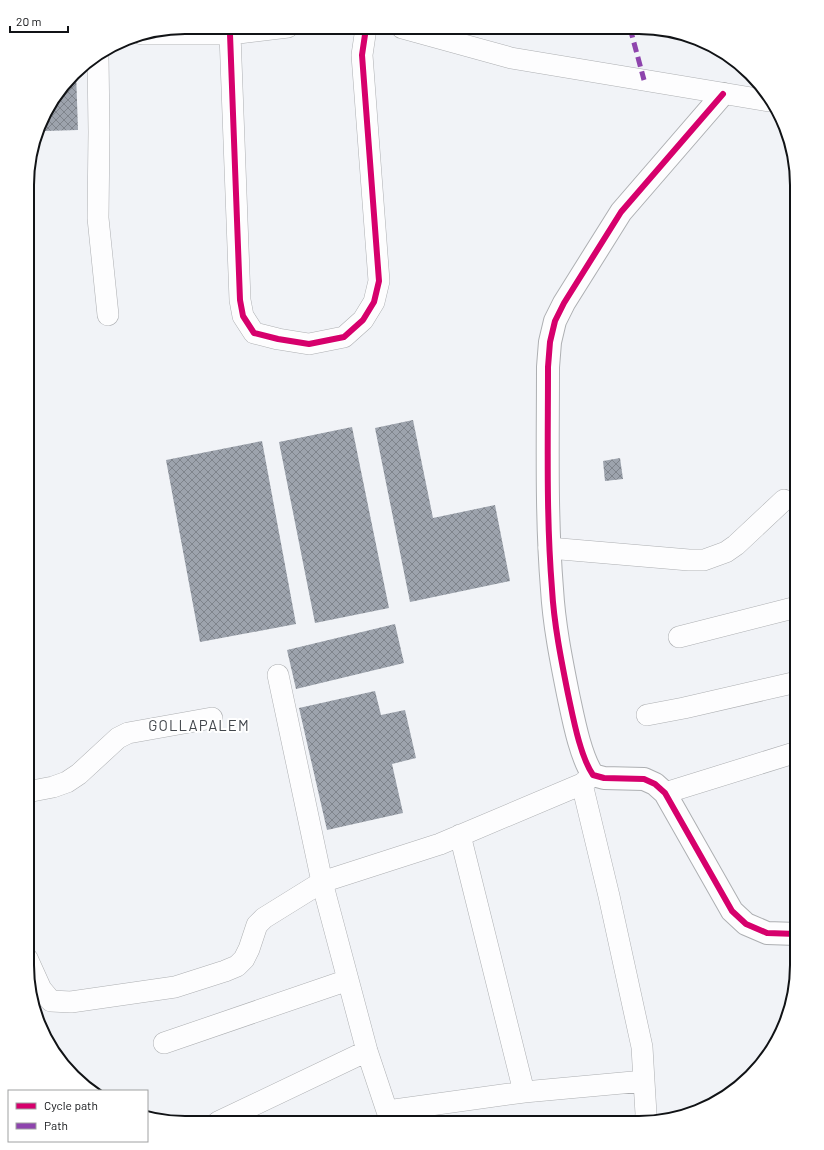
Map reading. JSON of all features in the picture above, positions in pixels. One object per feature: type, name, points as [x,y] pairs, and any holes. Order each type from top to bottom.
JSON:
[{"type":"street","points":[[185,34],[230,34],[240,300],[242,316],[254,333],[309,344],[344,337],[363,320],[374,302],[379,281],[362,55],[365,34]]},
{"type":"street","points":[[424,34],[511,58],[723,94],[763,99]]},
{"type":"street","points":[[98,61],[98,218],[108,315]]},
{"type":"street","points":[[646,1116],[642,1047],[610,896],[587,779],[586,765],[572,712],[562,660],[552,590],[549,548],[548,367],[550,342],[555,321],[564,303],[621,212],[723,94]]},
{"type":"street","points":[[549,548],[704,560],[726,552],[736,545],[784,500]]},
{"type":"street","points":[[679,637],[790,609]]},
{"type":"street","points":[[278,675],[322,882],[366,1051],[388,1116]]},
{"type":"street","points":[[647,715],[790,684]]},
{"type":"street","points":[[34,791],[53,787],[67,782],[79,774],[118,738],[128,733],[212,718]]},
{"type":"street","points":[[665,793],[790,754]]},
{"type":"street","points":[[34,974],[41,989],[44,1003],[71,1002],[175,987],[225,971],[237,966],[244,959],[250,950],[257,925],[264,918],[322,882],[440,844],[587,779],[604,778],[644,779],[655,784],[665,793],[732,911],[746,924],[767,933],[790,934]]},
{"type":"street","points":[[460,835],[524,1092]]},
{"type":"street","points":[[164,1043],[348,980]]},
{"type":"street","points":[[231,1116],[366,1051]]},
{"type":"street","points":[[393,1116],[524,1092],[644,1081]]},
{"type":"building","points":[[76,80],[78,130],[45,131],[59,101]]},
{"type":"building","points":[[413,420],[433,518],[495,505],[510,581],[410,602],[375,428]]},
{"type":"building","points":[[352,427],[389,608],[315,623],[279,442]]},
{"type":"building","points":[[262,441],[296,624],[200,642],[166,460]]},
{"type":"building","points":[[620,458],[623,479],[605,481],[603,461]]},
{"type":"building","points":[[395,624],[404,663],[296,689],[287,650]]},
{"type":"building","points":[[375,691],[381,715],[405,710],[416,758],[392,764],[403,813],[327,830],[299,708]]},
{"type":"marked path","points":[[632,34],[644,80]]},
{"type":"cycle path","points":[[230,34],[240,300],[243,316],[254,333],[309,344],[344,337],[363,320],[374,302],[379,281],[362,55],[365,34]]},
{"type":"cycle path","points":[[723,94],[621,212],[564,303],[555,321],[550,342],[548,367],[548,506],[553,602],[560,655],[575,725],[584,758],[593,775],[604,778],[644,779],[655,784],[665,793],[732,911],[746,924],[767,933],[790,934]]},
{"type":"district","name":"GOLLAPALEM","points":[[199,726]]}]
